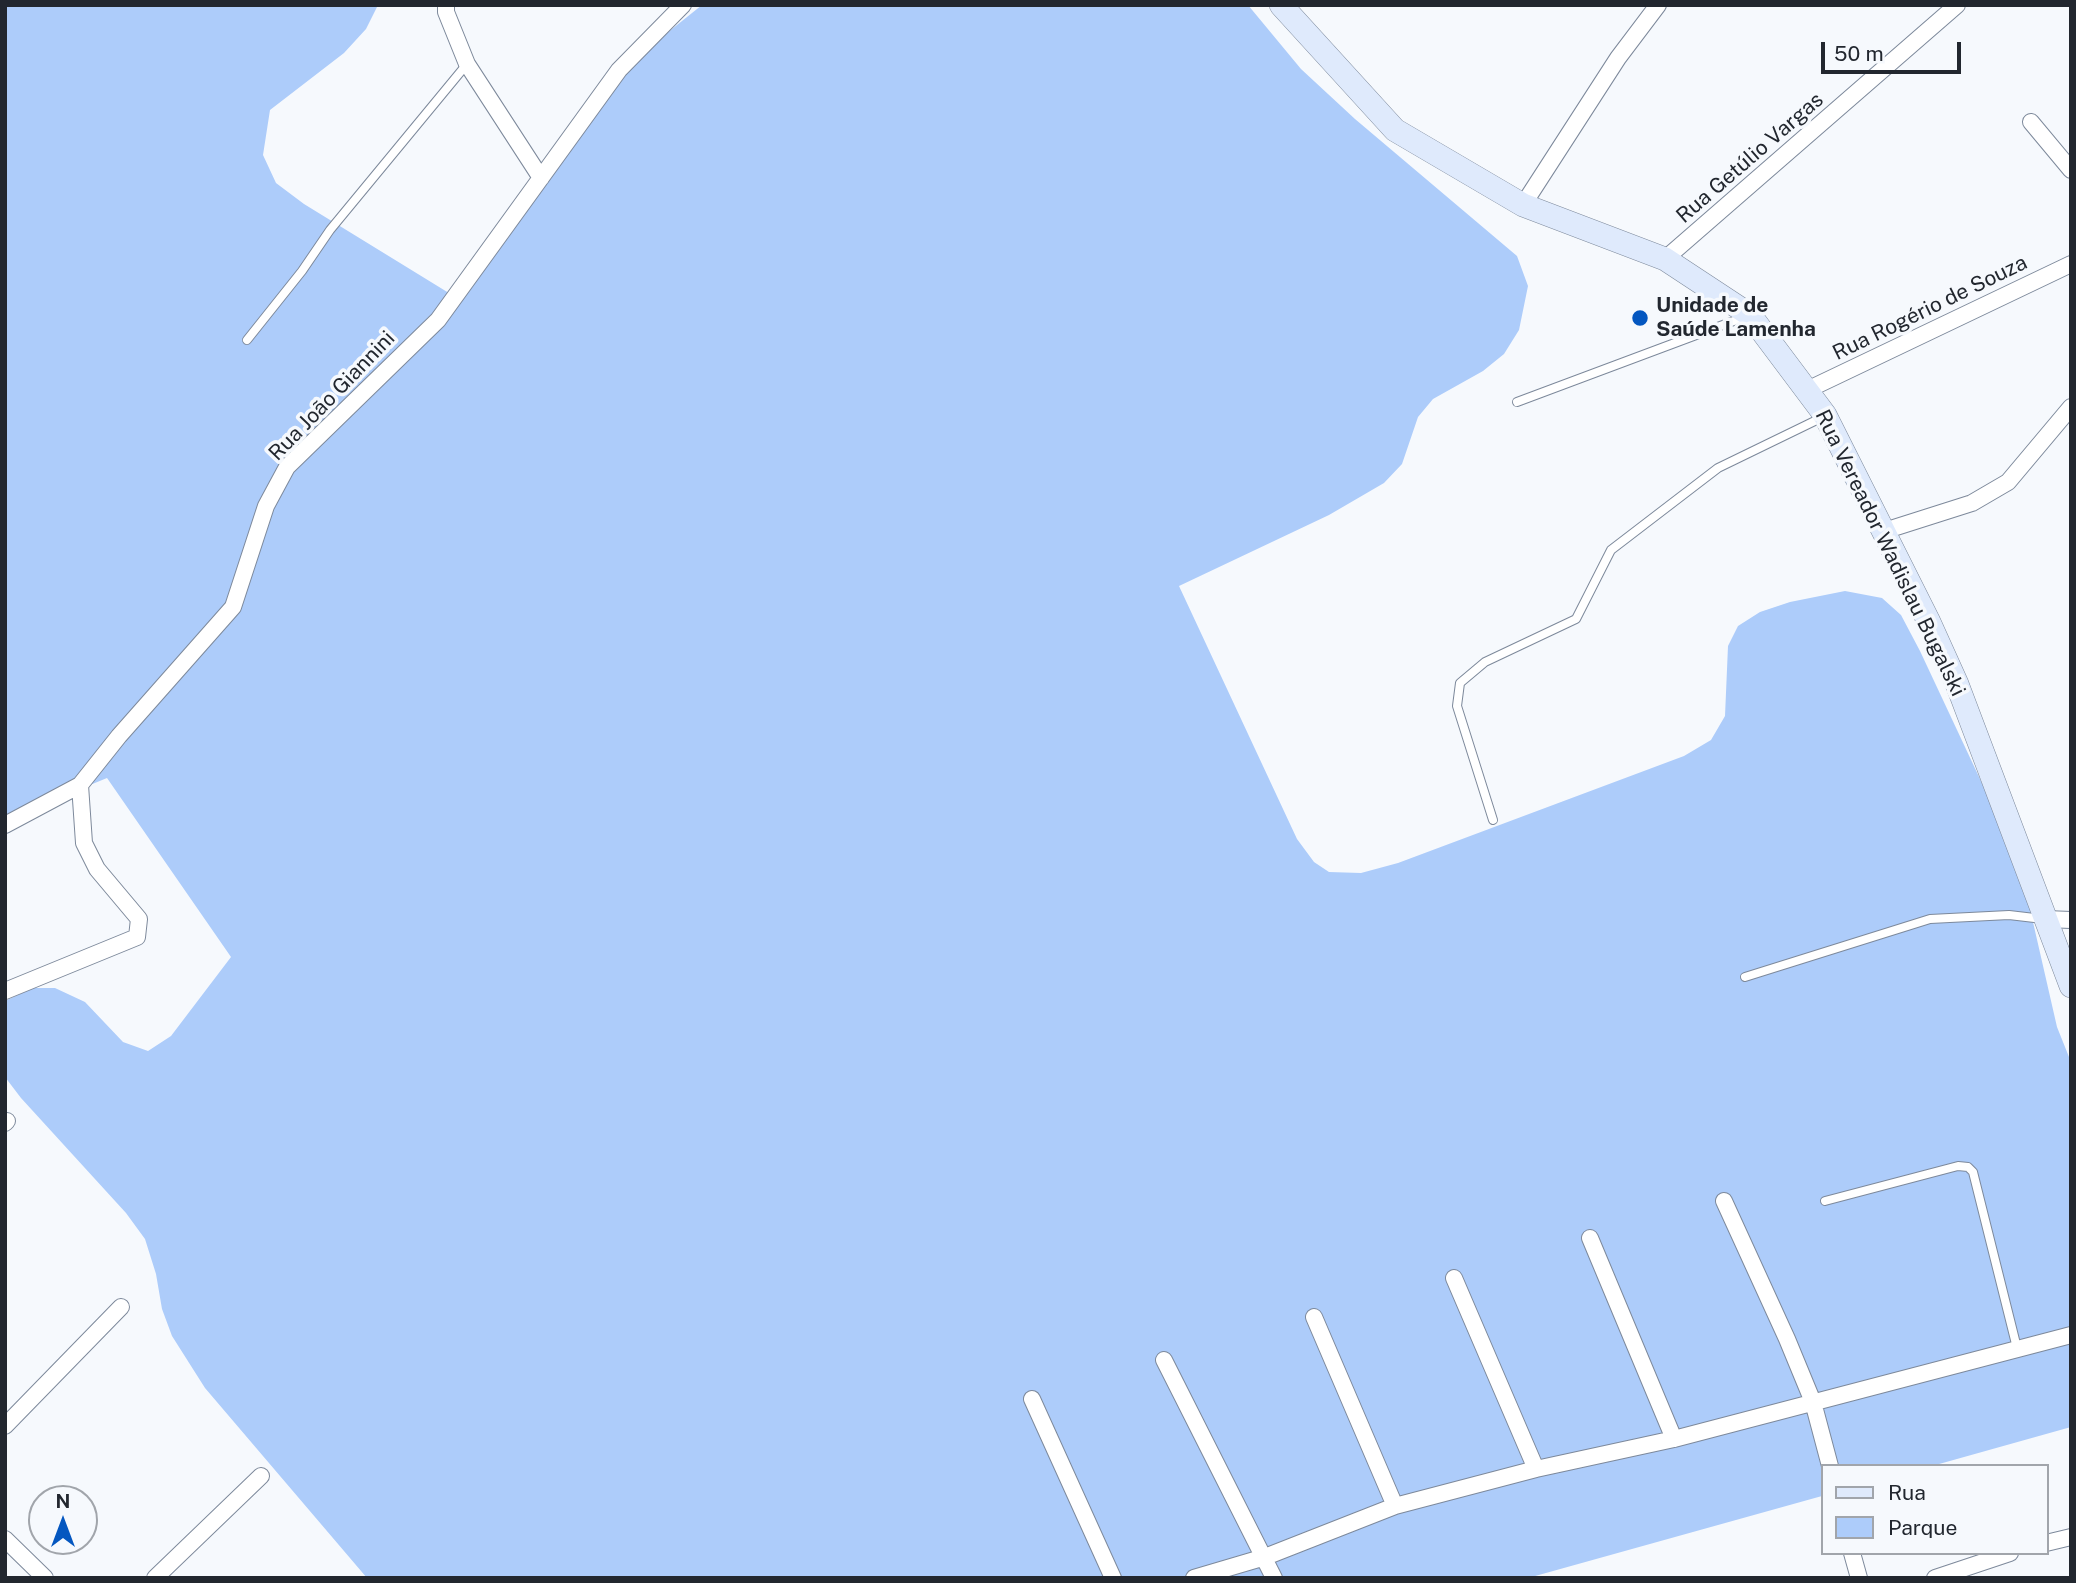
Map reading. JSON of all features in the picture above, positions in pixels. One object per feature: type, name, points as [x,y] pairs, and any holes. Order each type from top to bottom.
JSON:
[{"type":"main road","name":"Rua Vereador Wadislau Bugalski","points":[[1281,5],[1395,130],[1524,205],[1665,259],[1750,315],[1825,415],[1958,684],[2071,986]]},
{"type":"street","points":[[446,5],[446,12],[467,64],[541,178]]},
{"type":"street","name":"Rua João Giannini","points":[[80,785],[119,736],[233,607],[266,506],[287,467],[438,320],[619,70],[683,5]]},
{"type":"street","points":[[1524,205],[1618,58],[1658,5]]},
{"type":"street","name":"Rua Getúlio Vargas","points":[[1665,259],[1957,5]]},
{"type":"street","points":[[2031,122],[2071,170]]},
{"type":"street","name":"Rua Rogério de Souza","points":[[1807,390],[2071,264]]},
{"type":"street","points":[[1884,531],[1972,503],[2008,482],[2071,407]]},
{"type":"street","points":[[5,825],[80,785],[84,844],[97,869],[139,919],[137,937],[5,991]]},
{"type":"street","points":[[2046,919],[2071,920]]},
{"type":"street","points":[[1724,1201],[1813,1402],[1829,1464]]},
{"type":"street","points":[[1590,1238],[1674,1439]]},
{"type":"street","points":[[1454,1279],[1535,1469]]},
{"type":"street","points":[[5,1426],[121,1307]]},
{"type":"street","points":[[1314,1317],[1395,1506]]},
{"type":"street","points":[[1194,1578],[1265,1557],[1395,1506],[1535,1469],[1674,1439],[2071,1335]]},
{"type":"street","points":[[1164,1360],[1274,1578]]},
{"type":"street","points":[[1032,1399],[1113,1578]]},
{"type":"street","points":[[155,1578],[261,1476]]},
{"type":"street","points":[[2048,1543],[2071,1537]]},
{"type":"street","points":[[5,1539],[45,1578]]},
{"type":"street","points":[[1852,1555],[1858,1578]]},
{"type":"street","points":[[1935,1578],[2004,1555]]},
{"type":"lane","points":[[247,340],[302,271],[330,230],[467,64]]},
{"type":"lane","points":[[1517,402],[1750,315]]},
{"type":"lane","points":[[1493,820],[1457,706],[1460,683],[1485,662],[1576,619],[1611,550],[1718,468],[1825,415]]},
{"type":"lane","points":[[1745,977],[1930,919],[2009,915],[2046,919]]},
{"type":"lane","points":[[1825,1201],[1958,1166],[1968,1167],[1973,1172],[2017,1348]]},
{"type":"green space","points":[[5,5],[378,5],[366,29],[344,53],[270,110],[263,155],[276,183],[304,204],[457,298],[617,73],[702,5],[1248,5],[1301,69],[1355,119],[1517,256],[1528,286],[1519,330],[1504,354],[1483,371],[1433,399],[1418,417],[1402,464],[1384,483],[1329,515],[1179,586],[1297,839],[1314,862],[1329,872],[1361,873],[1398,863],[1684,756],[1711,740],[1725,716],[1728,646],[1738,626],[1760,612],[1790,602],[1845,591],[1882,598],[1901,615],[1920,651],[2010,843],[2022,874],[2057,1027],[2071,1062],[2071,1427],[1939,1464],[1820,1464],[1820,1497],[1528,1578],[367,1578],[205,1388],[172,1336],[162,1309],[156,1274],[145,1239],[126,1213],[5,1077],[5,1001],[33,988],[55,988],[85,1002],[123,1042],[148,1051],[171,1036],[231,957],[107,778],[5,820]]},
{"type":"place","name":"Unidade de Saúde Lamenha","points":[[1640,318]]}]
